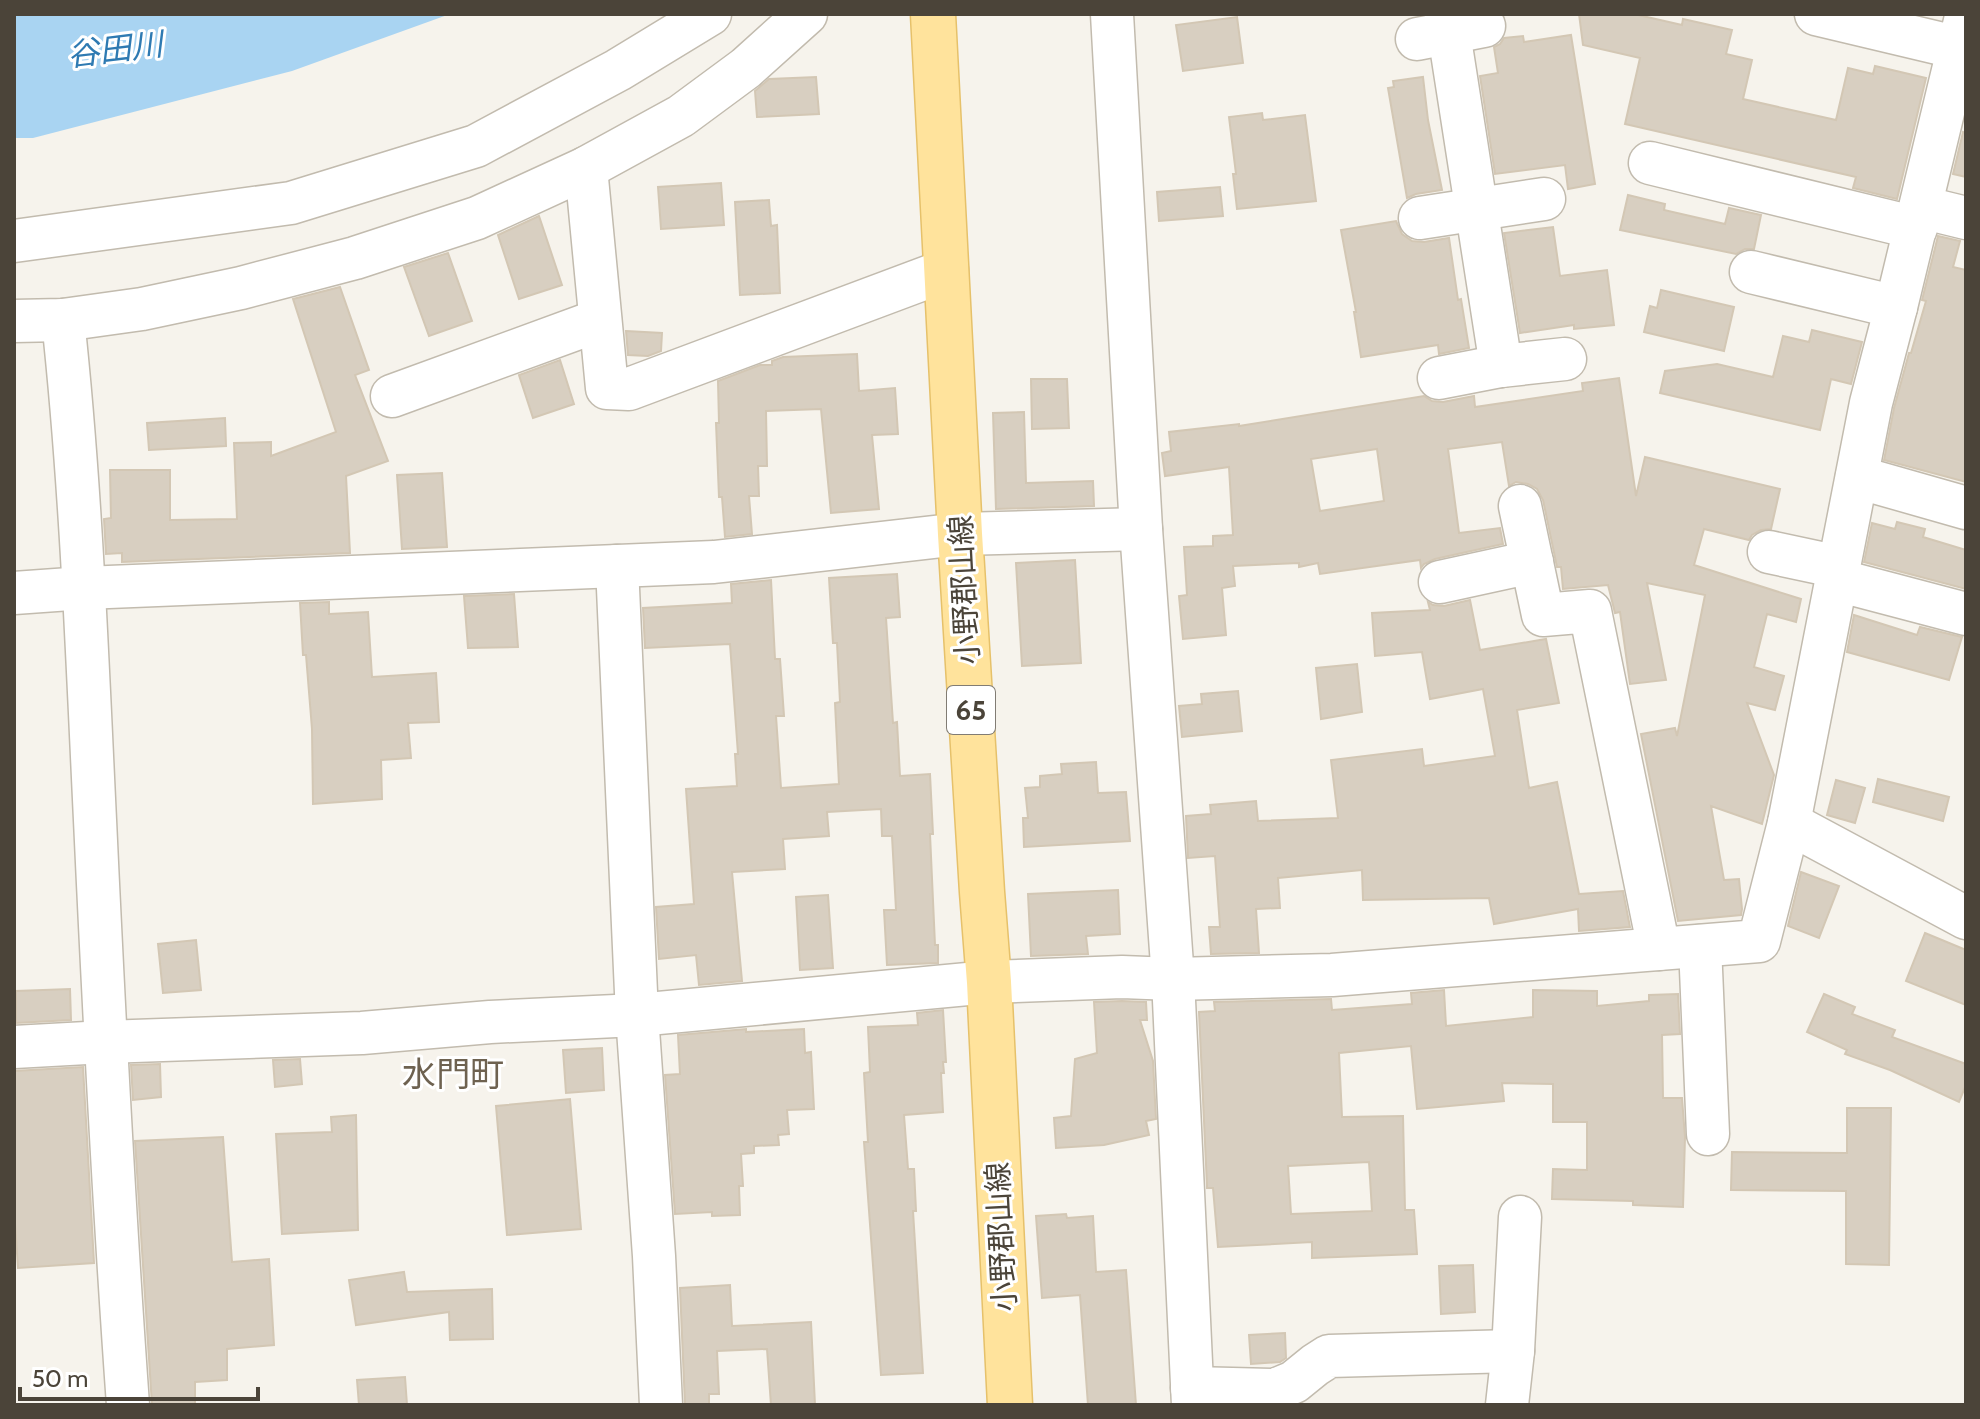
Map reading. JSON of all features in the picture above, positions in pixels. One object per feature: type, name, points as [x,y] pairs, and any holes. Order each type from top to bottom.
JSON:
[{"type":"main road","name":"小野郡山線","points":[[933,14],[960,534],[989,982],[1010,1405]]},
{"type":"street","points":[[14,241],[291,203],[476,146],[618,70],[710,14]]},
{"type":"street","points":[[14,321],[63,320],[142,309],[241,288],[355,258],[477,218],[586,168],[681,116],[746,68],[806,14]]},
{"type":"street","points":[[1112,14],[1141,529],[1173,979],[1193,1396],[1275,1390],[1294,1382],[1329,1356],[1513,1351]]},
{"type":"street","points":[[14,1047],[362,1033],[490,1022],[637,1015],[989,982],[1332,975],[1759,941],[1789,823],[1871,403],[1963,34],[1816,14]]},
{"type":"street","points":[[1449,27],[1501,366]]},
{"type":"street","points":[[1650,163],[1918,218],[1966,218]]},
{"type":"street","points":[[586,168],[607,388],[629,389],[947,270]]},
{"type":"street","points":[[1420,218],[1544,199]]},
{"type":"street","points":[[1751,272],[1896,307]]},
{"type":"street","points":[[63,320],[84,588],[105,1042],[128,1405]]},
{"type":"street","points":[[392,396],[600,320]]},
{"type":"street","points":[[1439,378],[1501,366],[1565,359]]},
{"type":"street","points":[[1857,477],[1966,508]]},
{"type":"street","points":[[1520,506],[1543,615],[1590,611],[1679,948],[1708,1134]]},
{"type":"street","points":[[14,593],[714,562],[960,534],[1141,529]]},
{"type":"street","points":[[1769,552],[1966,614]]},
{"type":"street","points":[[1440,582],[1532,562]]},
{"type":"street","points":[[617,566],[637,1015],[661,1405]]},
{"type":"street","points":[[1789,823],[1966,918]]},
{"type":"street","points":[[1507,1405],[1520,1217]]},
{"type":"water","name":"谷田川","points":[[14,14],[450,14],[292,71],[33,138],[14,138]]},
{"type":"building","points":[[1579,14],[1634,14],[1682,25],[1683,19],[1732,30],[1726,54],[1752,60],[1743,99],[1836,120],[1848,68],[1873,74],[1875,66],[1926,78],[1897,199],[1853,188],[1856,177],[1625,124],[1640,58],[1583,45]]},
{"type":"building","points":[[1237,17],[1243,63],[1183,71],[1176,25]]},
{"type":"building","points":[[1571,35],[1595,184],[1568,189],[1565,165],[1495,174],[1480,76],[1498,73],[1494,47],[1504,38],[1523,36],[1524,42]]},
{"type":"building","points":[[816,77],[819,114],[757,117],[755,91],[769,79]]},
{"type":"building","points":[[1423,77],[1442,190],[1407,198],[1388,88],[1394,87],[1393,81]]},
{"type":"building","points":[[1262,113],[1263,120],[1305,115],[1316,201],[1237,209],[1229,117]]},
{"type":"building","points":[[1963,132],[1966,133],[1966,177],[1953,174]]},
{"type":"building","points":[[721,183],[724,225],[661,229],[658,187]]},
{"type":"building","points":[[1220,187],[1223,216],[1159,221],[1157,192]]},
{"type":"building","points":[[1628,195],[1665,204],[1664,210],[1725,224],[1729,208],[1761,215],[1754,249],[1745,249],[1736,254],[1620,230]]},
{"type":"building","points":[[769,200],[771,226],[777,225],[780,293],[740,295],[735,202]]},
{"type":"building","points":[[539,216],[562,285],[519,299],[498,235]]},
{"type":"building","points":[[1396,221],[1402,234],[1412,241],[1449,238],[1469,348],[1439,354],[1438,345],[1361,357],[1341,230]]},
{"type":"building","points":[[1553,227],[1560,276],[1607,270],[1614,325],[1574,329],[1574,325],[1520,333],[1504,233]]},
{"type":"building","points":[[1938,236],[1960,241],[1953,267],[1966,270],[1966,482],[1884,460],[1894,408],[1926,301],[1922,300]]},
{"type":"building","points":[[448,253],[472,321],[429,336],[404,267]]},
{"type":"building","points":[[340,287],[369,370],[355,375],[388,461],[346,476],[350,553],[122,562],[122,553],[106,554],[104,519],[111,518],[110,470],[170,470],[170,520],[237,519],[234,443],[271,442],[271,456],[336,432],[293,299]]},
{"type":"building","points":[[1661,290],[1734,307],[1724,351],[1644,332],[1650,306],[1657,308]]},
{"type":"building","points":[[1812,330],[1862,342],[1851,384],[1831,379],[1820,430],[1660,393],[1665,371],[1717,364],[1773,377],[1783,336],[1809,342]]},
{"type":"building","points":[[626,331],[662,333],[661,351],[648,356],[628,355]]},
{"type":"building","points":[[857,354],[859,391],[895,388],[898,434],[872,435],[879,509],[831,513],[821,409],[766,411],[767,466],[758,466],[759,496],[749,496],[752,534],[725,537],[722,497],[719,497],[718,381],[760,365],[772,365],[772,361],[783,357]]},
{"type":"building","points":[[560,360],[574,404],[533,418],[519,375]]},
{"type":"building","points":[[1619,378],[1636,496],[1645,457],[1780,489],[1771,529],[1761,530],[1749,540],[1704,529],[1694,565],[1801,599],[1796,622],[1767,614],[1754,667],[1784,676],[1775,710],[1747,703],[1774,775],[1762,824],[1711,806],[1724,880],[1739,879],[1741,915],[1678,921],[1641,734],[1675,728],[1677,736],[1705,595],[1647,583],[1666,680],[1630,684],[1620,612],[1615,613],[1608,585],[1563,589],[1561,567],[1557,567],[1543,500],[1537,489],[1528,484],[1516,482],[1509,486],[1502,442],[1448,449],[1459,533],[1500,528],[1503,544],[1435,559],[1421,568],[1420,560],[1320,574],[1318,563],[1299,567],[1299,563],[1233,566],[1235,586],[1222,588],[1226,635],[1183,639],[1179,596],[1187,595],[1184,547],[1213,546],[1213,536],[1233,535],[1229,467],[1165,476],[1162,453],[1171,451],[1169,432],[1239,426],[1424,396],[1443,402],[1474,396],[1475,407],[1583,391],[1582,383]],"holes":[[[1377,449],[1384,501],[1320,511],[1311,459]]]},
{"type":"building","points":[[1031,379],[1067,379],[1069,428],[1032,429]]},
{"type":"building","points":[[1024,412],[1026,483],[1093,481],[1094,506],[996,509],[993,413]]},
{"type":"building","points":[[225,418],[226,446],[149,450],[147,423]]},
{"type":"building","points":[[442,473],[447,547],[402,549],[397,475]]},
{"type":"building","points":[[1897,522],[1925,529],[1923,537],[1966,550],[1966,589],[1864,562],[1872,523],[1895,529]]},
{"type":"building","points":[[1075,560],[1081,663],[1022,666],[1016,563]]},
{"type":"building","points":[[897,574],[900,617],[886,618],[893,723],[897,722],[900,776],[930,774],[933,834],[930,834],[938,963],[887,965],[884,910],[896,910],[892,836],[882,836],[881,809],[827,812],[829,836],[783,839],[785,869],[732,872],[742,981],[699,985],[696,955],[659,959],[656,907],[694,904],[686,789],[737,786],[735,754],[738,754],[730,644],[645,648],[643,608],[732,603],[731,584],[771,580],[775,659],[780,659],[784,716],[776,716],[781,788],[839,784],[835,703],[840,702],[829,578]]},
{"type":"building","points":[[514,594],[518,647],[468,648],[464,596]]},
{"type":"building","points":[[1470,600],[1480,650],[1546,639],[1559,703],[1517,710],[1529,788],[1557,782],[1579,894],[1623,891],[1630,927],[1579,931],[1578,909],[1494,924],[1489,898],[1363,900],[1362,870],[1278,878],[1280,908],[1256,909],[1259,953],[1211,954],[1209,927],[1220,927],[1215,856],[1188,858],[1186,816],[1211,814],[1210,805],[1256,801],[1258,821],[1338,818],[1331,760],[1422,749],[1424,766],[1495,756],[1483,689],[1430,699],[1422,652],[1375,656],[1372,613],[1430,610],[1428,602],[1444,606]]},
{"type":"building","points":[[329,602],[329,614],[368,612],[372,677],[436,673],[439,722],[408,723],[411,758],[381,760],[382,799],[313,804],[312,729],[300,603]]},
{"type":"building","points":[[1854,615],[1917,635],[1920,627],[1962,637],[1949,680],[1847,652]]},
{"type":"building","points":[[1357,664],[1362,712],[1321,719],[1316,668]]},
{"type":"building","points":[[1238,691],[1242,731],[1182,737],[1179,706],[1202,704],[1201,694]]},
{"type":"building","points":[[1096,762],[1098,793],[1126,792],[1130,841],[1024,847],[1023,818],[1028,818],[1025,788],[1040,787],[1040,776],[1062,774],[1061,764]]},
{"type":"building","points":[[1878,779],[1949,797],[1943,821],[1873,802]]},
{"type":"building","points":[[1836,780],[1865,788],[1855,823],[1827,815]]},
{"type":"building","points":[[1801,872],[1839,886],[1819,938],[1788,926]]},
{"type":"building","points":[[1118,890],[1120,934],[1086,936],[1088,954],[1031,956],[1028,894]]},
{"type":"building","points":[[828,895],[833,968],[800,970],[796,897]]},
{"type":"building","points":[[1925,933],[1966,950],[1966,1005],[1906,981]]},
{"type":"building","points":[[196,940],[201,990],[163,993],[158,944]]},
{"type":"building","points":[[70,989],[71,1020],[16,1023],[16,991]]},
{"type":"building","points":[[1444,990],[1446,1026],[1533,1017],[1533,990],[1597,991],[1597,1006],[1649,1001],[1649,995],[1678,994],[1680,1034],[1662,1035],[1663,1098],[1682,1098],[1685,1137],[1683,1207],[1633,1205],[1633,1201],[1552,1199],[1553,1169],[1587,1170],[1587,1122],[1553,1122],[1553,1084],[1502,1083],[1504,1101],[1417,1109],[1411,1046],[1339,1053],[1342,1117],[1403,1116],[1405,1210],[1414,1210],[1417,1254],[1312,1258],[1312,1242],[1218,1247],[1213,1188],[1207,1188],[1199,1012],[1215,1011],[1214,1002],[1331,999],[1332,1010],[1412,1004],[1411,993]],"holes":[[[1369,1162],[1372,1211],[1291,1214],[1288,1166]]]},
{"type":"building","points":[[1824,994],[1855,1007],[1852,1014],[1895,1030],[1892,1037],[1966,1064],[1966,1085],[1959,1102],[1890,1070],[1845,1054],[1847,1050],[1807,1032]]},
{"type":"building","points":[[1094,1002],[1146,1002],[1147,1020],[1140,1020],[1153,1061],[1156,1119],[1146,1121],[1149,1135],[1104,1145],[1056,1148],[1054,1118],[1071,1116],[1075,1059],[1097,1053]]},
{"type":"building","points":[[943,1010],[946,1062],[943,1062],[944,1073],[941,1073],[943,1112],[904,1115],[908,1169],[914,1169],[916,1211],[913,1211],[923,1373],[881,1375],[864,1142],[868,1142],[864,1073],[870,1072],[868,1027],[918,1025],[917,1013]]},
{"type":"building","points":[[746,1029],[746,1032],[804,1029],[805,1053],[811,1052],[814,1109],[787,1110],[789,1134],[778,1135],[779,1145],[754,1146],[754,1153],[741,1154],[743,1186],[739,1186],[740,1215],[712,1216],[712,1212],[675,1214],[665,1075],[680,1074],[678,1035]]},
{"type":"building","points":[[602,1048],[604,1090],[566,1093],[563,1050]]},
{"type":"building","points":[[300,1059],[302,1084],[275,1087],[273,1060]]},
{"type":"building","points":[[160,1064],[161,1097],[133,1100],[131,1065]]},
{"type":"building","points":[[83,1067],[94,1263],[18,1268],[14,1209],[14,1071]]},
{"type":"building","points":[[570,1099],[581,1229],[507,1235],[496,1106]]},
{"type":"building","points":[[1847,1108],[1891,1108],[1889,1265],[1846,1264],[1846,1191],[1731,1190],[1732,1152],[1847,1153]]},
{"type":"building","points":[[356,1115],[358,1230],[282,1234],[276,1134],[332,1132],[331,1117]]},
{"type":"building","points":[[223,1137],[232,1262],[269,1259],[274,1345],[227,1349],[227,1380],[195,1382],[195,1405],[152,1405],[135,1141]]},
{"type":"building","points":[[1066,1214],[1067,1218],[1093,1216],[1096,1272],[1126,1270],[1136,1405],[1088,1405],[1080,1295],[1042,1298],[1036,1216]]},
{"type":"building","points":[[1473,1265],[1475,1312],[1441,1314],[1439,1266]]},
{"type":"building","points":[[404,1272],[407,1292],[492,1289],[493,1339],[450,1340],[449,1312],[356,1325],[349,1280]]},
{"type":"building","points":[[730,1285],[732,1326],[811,1322],[815,1405],[771,1405],[767,1349],[717,1351],[719,1394],[709,1394],[709,1405],[685,1405],[680,1288]]},
{"type":"building","points":[[1285,1333],[1286,1358],[1280,1362],[1251,1364],[1249,1335]]},
{"type":"building","points":[[405,1377],[407,1405],[359,1405],[357,1380]]},
{"type":"district","name":"水門町","points":[[453,1074]]}]
